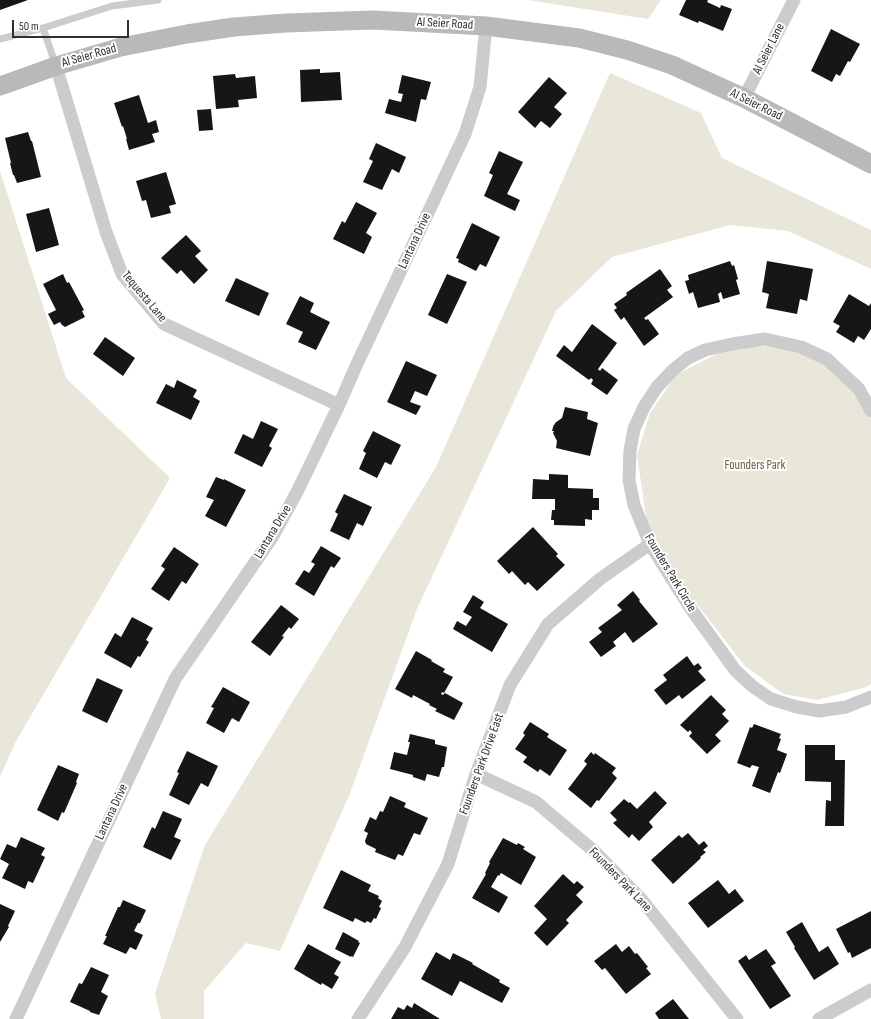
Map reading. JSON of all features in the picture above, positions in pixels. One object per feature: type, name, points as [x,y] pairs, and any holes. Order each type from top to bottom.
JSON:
[{"type":"street","name":"Al Seier Lane","points":[[744,98],[794,0]]},
{"type":"street","name":"Al Seier Road","points":[[0,86],[56,66],[121,47],[187,34],[249,26],[286,23],[373,20],[486,26],[579,38],[626,50],[672,65],[744,98],[871,164]]},
{"type":"street","name":"Lantana Drive","points":[[16,1019],[175,678],[273,536],[298,490],[339,405],[465,134],[480,87],[486,26]]},
{"type":"street","name":"Tequesta Lane","points":[[56,66],[106,232],[122,274],[164,324],[339,405]]},
{"type":"street","name":"Founders Park Circle","points":[[871,411],[859,389],[827,359],[801,348],[765,339],[705,350],[688,358],[673,370],[657,386],[644,407],[634,429],[630,451],[629,480],[634,505],[650,544],[691,609],[735,670],[752,686],[771,699],[797,707],[819,711],[846,707],[871,697]]},
{"type":"street","name":"Founders Park Drive East","points":[[358,1019],[405,947],[448,864],[476,774],[510,686],[548,624],[600,579],[650,544]]},
{"type":"street","name":"Founders Park Lane","points":[[476,774],[536,802],[594,852],[642,900],[737,1019]]},
{"type":"street","points":[[819,1019],[871,990]]},
{"type":"lane","points":[[0,39],[43,28],[112,6],[158,0]]},
{"type":"lane","points":[[43,28],[56,66]]},
{"type":"green space","points":[[528,0],[661,0],[648,19]]},
{"type":"green space","points":[[610,73],[701,113],[722,158],[871,230],[871,269],[788,231],[730,225],[612,257],[556,311],[417,609],[349,796],[280,951],[246,943],[204,991],[204,1019],[161,1019],[155,993],[205,845],[436,467]]},
{"type":"green space","points":[[0,171],[66,378],[170,478],[15,743],[0,777]]},
{"type":"green space","name":"Founders Park","points":[[773,346],[824,358],[857,390],[871,419],[871,684],[867,687],[817,700],[783,694],[745,666],[650,544],[637,455],[650,413],[676,375],[728,348]]},
{"type":"building","points":[[0,0],[28,0],[0,10]]},
{"type":"building","points":[[686,0],[708,0],[707,2],[720,8],[721,5],[732,9],[723,31],[679,15]]},
{"type":"building","points":[[831,29],[860,44],[840,76],[836,74],[832,82],[811,71]]},
{"type":"building","points":[[320,69],[320,73],[340,72],[342,100],[301,102],[300,70]]},
{"type":"building","points":[[235,74],[236,78],[255,76],[257,98],[238,100],[239,107],[216,109],[213,76]]},
{"type":"building","points":[[402,75],[431,82],[426,100],[421,99],[416,122],[385,113],[389,99],[401,102],[403,94],[398,93]]},
{"type":"building","points":[[549,77],[567,93],[554,107],[562,114],[550,128],[541,121],[535,128],[518,112]]},
{"type":"building","points":[[139,95],[148,123],[156,120],[159,132],[152,134],[155,142],[129,150],[123,126],[122,127],[114,103]]},
{"type":"building","points":[[211,109],[213,130],[199,131],[197,110]]},
{"type":"building","points":[[28,132],[32,141],[41,177],[17,183],[13,175],[5,138]]},
{"type":"building","points":[[376,143],[406,157],[399,173],[392,169],[382,190],[363,182],[373,161],[369,159]]},
{"type":"building","points":[[499,151],[523,162],[507,194],[520,200],[515,211],[484,196],[493,175],[489,173]]},
{"type":"building","points":[[166,172],[176,204],[169,206],[171,213],[151,218],[146,200],[142,201],[136,181]]},
{"type":"building","points":[[356,202],[377,213],[366,233],[372,237],[364,254],[333,239],[342,221],[345,223]]},
{"type":"building","points":[[49,208],[59,245],[36,252],[26,214]]},
{"type":"building","points":[[472,223],[500,237],[486,267],[480,264],[476,271],[458,262],[459,259],[456,258]]},
{"type":"building","points":[[186,235],[201,251],[195,256],[208,270],[194,284],[181,270],[177,274],[161,258]]},
{"type":"building","points":[[730,261],[732,266],[734,265],[740,294],[723,299],[721,292],[718,294],[720,302],[698,308],[693,292],[689,294],[685,281],[689,280],[688,275]]},
{"type":"building","points":[[767,261],[813,269],[807,301],[800,299],[797,314],[766,308],[769,294],[762,292]]},
{"type":"building","points":[[660,269],[672,286],[667,290],[673,297],[644,318],[646,320],[648,319],[659,334],[644,346],[624,317],[621,320],[614,310],[617,308],[614,304],[627,295],[626,293]]},
{"type":"building","points":[[63,274],[84,310],[82,311],[85,317],[65,327],[60,322],[54,325],[48,314],[56,310],[43,284]]},
{"type":"building","points":[[447,274],[467,282],[447,324],[428,315]]},
{"type":"building","points":[[236,278],[269,293],[259,316],[225,301]]},
{"type":"building","points":[[849,294],[869,306],[871,303],[871,329],[864,340],[858,336],[854,343],[836,332],[840,326],[833,322]]},
{"type":"building","points":[[300,296],[314,303],[310,312],[330,322],[316,350],[298,342],[303,332],[286,324]]},
{"type":"building","points":[[592,324],[617,343],[598,369],[600,371],[602,368],[618,380],[607,395],[591,384],[593,380],[591,378],[589,380],[556,356],[564,345],[572,352]]},
{"type":"building","points":[[105,337],[135,358],[123,376],[93,354]]},
{"type":"building","points":[[406,361],[437,375],[427,396],[415,391],[410,402],[421,406],[416,415],[387,402]]},
{"type":"building","points":[[177,380],[197,390],[193,397],[200,401],[191,420],[156,403],[166,384],[174,388]]},
{"type":"building","points":[[565,407],[588,412],[587,419],[598,423],[590,456],[556,448],[557,441],[553,433],[554,431],[552,431],[554,424],[555,425],[555,423],[562,418]]},
{"type":"building","points":[[261,421],[278,429],[269,446],[272,448],[262,467],[234,453],[243,434],[253,439]]},
{"type":"building","points":[[373,431],[401,445],[391,465],[385,462],[377,478],[359,469],[366,453],[363,451]]},
{"type":"building","points":[[549,474],[568,475],[568,488],[593,489],[593,498],[599,498],[599,510],[592,510],[592,520],[585,519],[585,526],[554,525],[554,520],[551,520],[552,510],[555,510],[555,499],[532,499],[533,479],[549,480]]},
{"type":"building","points":[[216,477],[224,479],[246,490],[226,527],[205,516],[214,500],[206,497]]},
{"type":"building","points":[[344,494],[372,507],[363,526],[357,523],[349,540],[330,531],[338,514],[335,512]]},
{"type":"building","points":[[533,527],[558,554],[556,556],[565,565],[537,591],[528,582],[525,585],[512,571],[509,574],[497,561]]},
{"type":"building","points":[[321,546],[341,558],[334,568],[331,566],[314,596],[295,584],[304,570],[309,573],[315,564],[311,562]]},
{"type":"building","points":[[174,547],[199,564],[186,584],[182,581],[169,601],[151,589],[165,569],[161,566]]},
{"type":"building","points":[[633,591],[640,600],[639,601],[658,624],[633,643],[625,632],[613,642],[616,646],[601,657],[589,642],[602,632],[598,628],[622,610],[617,605]]},
{"type":"building","points":[[473,595],[484,602],[480,608],[508,624],[492,652],[453,629],[457,621],[466,626],[472,617],[463,612]]},
{"type":"building","points":[[281,605],[299,619],[291,629],[289,627],[282,636],[284,637],[270,656],[251,642]]},
{"type":"building","points":[[132,617],[153,628],[146,640],[149,642],[131,668],[104,653],[115,633],[121,637]]},
{"type":"building","points":[[416,651],[445,669],[443,672],[453,677],[444,693],[442,692],[441,694],[443,695],[445,693],[463,703],[454,720],[435,711],[437,709],[413,695],[412,698],[395,689]]},
{"type":"building","points":[[687,656],[694,666],[698,663],[702,668],[698,671],[706,680],[682,699],[679,695],[666,705],[654,690],[667,680],[663,675]]},
{"type":"building","points":[[97,678],[123,690],[107,723],[82,711]]},
{"type":"building","points":[[223,687],[250,702],[239,722],[232,718],[224,733],[206,723],[214,708],[211,707]]},
{"type":"building","points":[[711,695],[726,710],[722,714],[729,721],[715,735],[721,741],[707,754],[689,736],[692,733],[690,730],[688,732],[680,725]]},
{"type":"building","points":[[530,722],[549,734],[547,737],[567,750],[550,776],[540,769],[538,772],[523,762],[527,757],[515,749],[525,735],[523,733]]},
{"type":"building","points":[[754,724],[781,734],[779,738],[781,739],[777,750],[787,754],[770,793],[752,786],[759,767],[752,765],[750,768],[737,763],[750,727],[752,728]]},
{"type":"building","points":[[410,734],[435,740],[435,744],[447,747],[444,767],[442,767],[439,777],[427,774],[425,781],[413,777],[413,775],[390,769],[394,752],[407,755]]},
{"type":"building","points":[[805,745],[835,745],[835,760],[845,760],[844,826],[825,826],[826,800],[831,801],[831,782],[805,781]]},
{"type":"building","points":[[187,751],[218,766],[208,787],[201,783],[189,805],[169,795],[179,773],[177,772]]},
{"type":"building","points":[[591,752],[594,755],[595,753],[616,768],[612,773],[617,778],[599,801],[597,800],[591,808],[568,789],[587,764],[584,761]]},
{"type":"building","points":[[58,765],[79,774],[77,783],[64,813],[62,812],[58,821],[37,810]]},
{"type":"building","points":[[655,791],[667,803],[649,822],[653,827],[639,841],[632,834],[629,838],[613,823],[617,820],[610,813],[624,799],[629,803],[630,802],[637,809]]},
{"type":"building","points":[[390,796],[406,803],[404,807],[428,818],[420,835],[414,833],[403,856],[398,854],[395,860],[375,852],[376,849],[366,844],[365,841],[368,833],[364,831],[370,817],[376,820],[380,811],[383,812]]},
{"type":"building","points":[[163,811],[182,819],[174,837],[181,840],[171,860],[143,847],[152,827],[155,829]]},
{"type":"building","points":[[688,833],[699,845],[704,841],[708,846],[703,850],[706,852],[700,857],[701,858],[673,884],[651,860],[679,835],[682,838]]},
{"type":"building","points":[[21,837],[45,848],[41,855],[45,857],[33,883],[28,881],[25,889],[2,878],[9,864],[0,859],[7,844],[16,848]]},
{"type":"building","points":[[503,838],[525,847],[523,849],[536,857],[521,885],[501,873],[499,876],[498,875],[491,887],[508,897],[499,913],[472,898],[486,874],[485,873],[490,863],[489,862]]},
{"type":"building","points":[[341,870],[371,885],[368,891],[379,896],[378,898],[382,901],[379,907],[381,908],[376,919],[374,918],[371,923],[367,921],[365,923],[355,918],[353,922],[323,908]]},
{"type":"building","points":[[563,874],[574,884],[577,881],[584,887],[576,895],[583,902],[566,920],[569,923],[547,946],[534,933],[547,919],[534,906]]},
{"type":"building","points":[[718,880],[729,894],[735,889],[744,901],[708,928],[688,903]]},
{"type":"building","points":[[123,900],[146,910],[140,923],[138,923],[134,931],[143,935],[136,950],[130,947],[126,954],[103,944],[118,907],[120,907]]},
{"type":"building","points":[[0,904],[15,911],[8,926],[9,927],[0,942]]},
{"type":"building","points":[[871,911],[871,948],[852,958],[836,929]]},
{"type":"building","points":[[802,922],[819,952],[828,946],[839,964],[814,980],[786,932]]},
{"type":"building","points":[[343,932],[360,943],[353,957],[335,949]]},
{"type":"building","points":[[308,944],[341,962],[334,974],[339,977],[332,989],[322,983],[321,985],[294,969]]},
{"type":"building","points":[[616,944],[622,952],[629,946],[635,954],[637,953],[648,967],[646,968],[651,974],[626,994],[605,968],[602,970],[594,961]]},
{"type":"building","points":[[766,949],[776,963],[771,966],[791,996],[770,1009],[738,961],[746,955],[749,960]]},
{"type":"building","points":[[436,952],[450,960],[453,953],[473,963],[472,964],[500,980],[499,982],[510,988],[502,1003],[460,981],[452,996],[421,979]]},
{"type":"building","points":[[91,967],[109,975],[101,992],[108,996],[99,1015],[70,1002],[79,983],[82,984]]},
{"type":"building","points":[[673,999],[689,1019],[659,1019],[655,1013]]},
{"type":"building","points":[[414,1003],[440,1019],[391,1019],[398,1007],[404,1010],[407,1005],[412,1008]]}]
